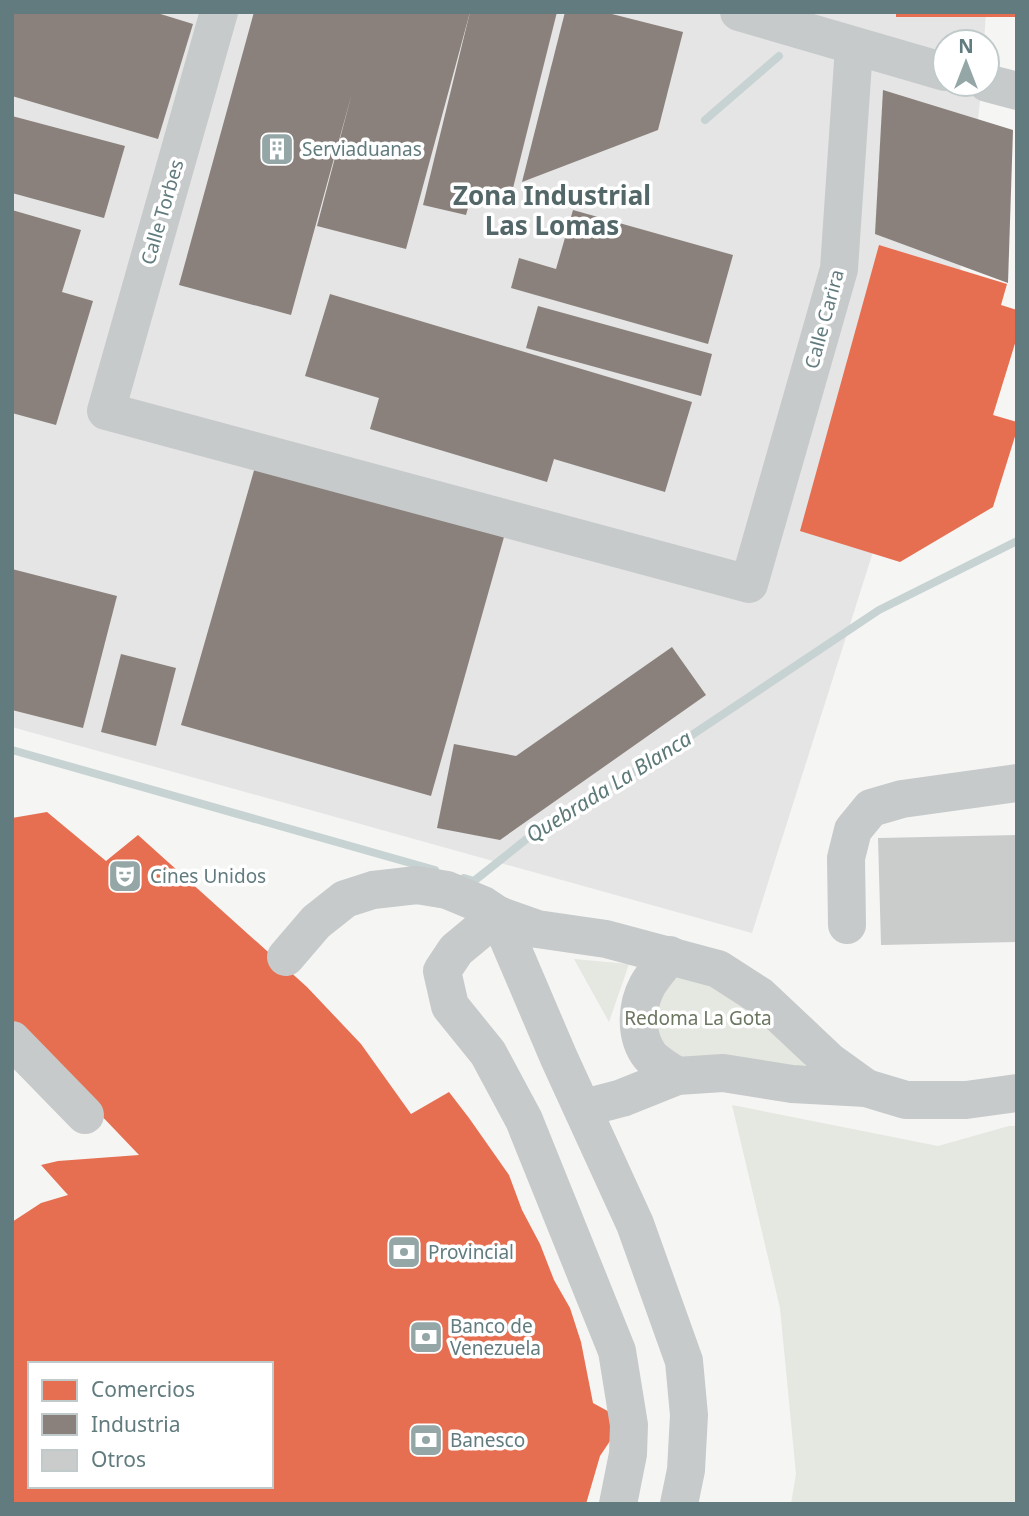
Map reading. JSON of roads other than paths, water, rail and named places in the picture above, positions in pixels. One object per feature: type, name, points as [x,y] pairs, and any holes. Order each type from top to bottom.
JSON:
[{"type":"street","name":"Calle Torbes","points":[[219,12],[106,411],[749,584]]},
{"type":"street","points":[[739,12],[931,68]]},
{"type":"street","name":"Calle Carira","points":[[749,584],[839,269],[854,47]]},
{"type":"street","points":[[847,926],[846,858],[853,830],[871,808],[902,799],[1017,783]]},
{"type":"street","points":[[286,957],[316,922],[345,899],[373,890],[416,885],[447,890],[498,915],[537,929],[606,939],[718,969],[760,996],[830,1062],[866,1088]]},
{"type":"street","points":[[498,915],[559,1058],[635,1224],[684,1361],[689,1415],[686,1470],[679,1504]]},
{"type":"street","points":[[498,915],[456,950],[442,971],[450,1006],[488,1053],[524,1120],[617,1351],[629,1425],[628,1454],[618,1504]]},
{"type":"street","points":[[670,955],[646,987],[639,1009],[639,1025],[641,1042],[651,1057],[677,1076]]},
{"type":"street","points":[[12,1040],[85,1115]]},
{"type":"street","points":[[584,1108],[622,1098],[677,1076],[723,1073],[792,1084],[866,1088],[905,1100],[966,1100],[1017,1093]]},
{"type":"waterway","points":[[705,120],[779,56]]},
{"type":"waterway","name":"Quebrada La Blanca","points":[[464,878],[474,881],[553,818],[650,763],[879,610],[1017,541]]},
{"type":"waterway","name":"Quebrada La Blanca","points":[[12,750],[435,870]]},
{"type":"place","name":"Serviaduanas","points":[[277,149]]},
{"type":"place","name":"Cines Unidos","points":[[125,876]]},
{"type":"place","name":"Provincial","points":[[404,1252]]},
{"type":"place","name":"Banco de Venezuela","points":[[426,1337]]},
{"type":"place","name":"Banesco","points":[[426,1440]]},
{"type":"district","name":"Zona Industrial Las Lomas","points":[[552,211]]},
{"type":"park label","name":"Redoma La Gota","points":[[698,1018]]}]
